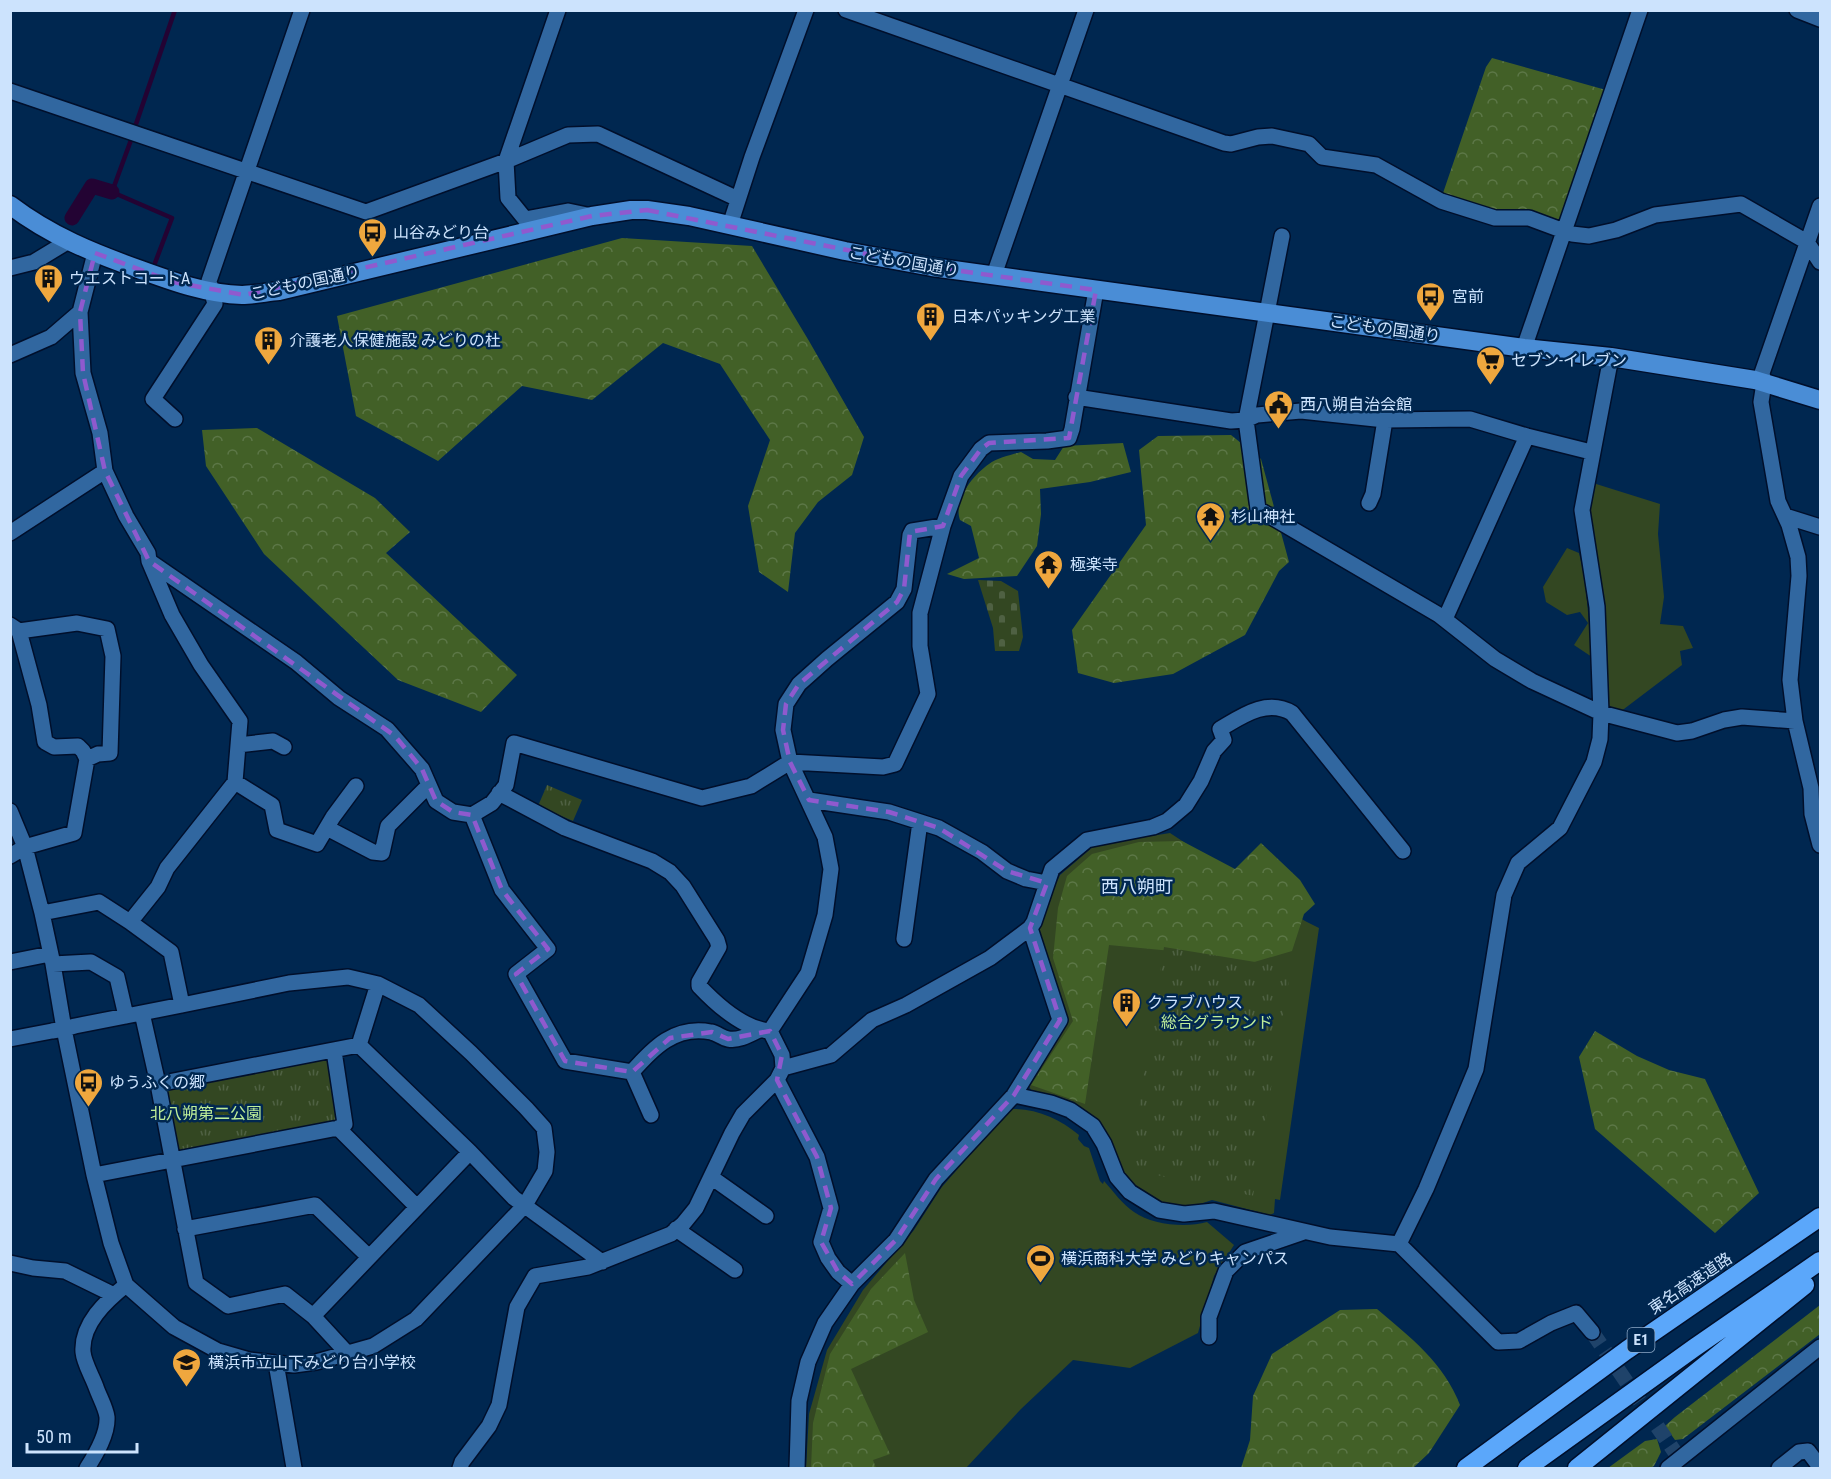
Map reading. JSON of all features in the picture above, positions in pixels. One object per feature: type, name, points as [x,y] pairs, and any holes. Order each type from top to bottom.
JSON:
[{"type":"highway","name":"東名高速道路","points":[[1466,1468],[1627,1350],[1821,1217]]},
{"type":"highway","name":"E1","points":[[1527,1468],[1694,1348],[1821,1261]]},
{"type":"highway","points":[[1577,1468],[1821,1273]]},
{"type":"main road","name":"こどもの国通り","points":[[10,206],[68,242],[173,282],[211,292],[244,295],[279,291],[592,216],[647,210],[689,216],[932,267],[1524,348],[1611,357],[1755,380],[1821,400]]},
{"type":"street","points":[[175,419],[153,399],[215,304],[209,282],[302,10]]},
{"type":"street","points":[[558,10],[506,161],[508,198],[525,219],[568,211],[592,216]]},
{"type":"street","points":[[730,225],[806,10]]},
{"type":"street","points":[[846,10],[1224,143],[1231,144],[1272,136],[1309,144],[1322,157],[1376,165],[1441,201],[1495,218],[1528,218],[1572,234],[1589,236],[1604,234],[1655,215],[1742,204],[1807,242],[1821,262]]},
{"type":"street","points":[[994,275],[1086,10]]},
{"type":"street","points":[[1524,348],[1640,10]]},
{"type":"street","points":[[1797,10],[1821,19]]},
{"type":"street","points":[[10,91],[366,212],[506,161],[568,135],[598,134],[738,198]]},
{"type":"street","points":[[1821,206],[1762,373],[1764,383],[1761,402],[1778,501],[1798,557],[1800,576],[1790,680],[1795,721],[1816,787],[1812,814],[1821,845]]},
{"type":"street","points":[[1282,236],[1246,420],[1258,509],[1445,619],[1495,659],[1532,681],[1601,712],[1677,733],[1742,717],[1795,721]]},
{"type":"street","points":[[10,268],[34,262],[68,242]]},
{"type":"street","points":[[95,253],[80,312],[83,373],[100,434],[105,471],[126,516],[148,554],[172,615],[201,665],[240,721],[236,782],[167,868],[158,887],[130,922]]},
{"type":"street","points":[[149,561],[296,662],[339,698],[387,729],[422,769],[432,796],[442,806],[453,812],[472,814],[492,803],[506,785],[514,743],[702,798],[751,786],[790,762],[883,767],[895,764],[928,694],[920,646],[920,613],[943,526],[961,476],[981,449],[989,443],[1069,438],[1096,290]]},
{"type":"street","points":[[10,355],[51,337],[80,312]]},
{"type":"street","points":[[1399,1244],[1426,1189],[1476,1069],[1504,895],[1518,863],[1560,828],[1583,787],[1594,762],[1600,739],[1597,607],[1582,510],[1591,452],[1611,357]]},
{"type":"street","points":[[1076,397],[1231,421],[1246,420],[1257,415],[1301,411],[1385,420],[1470,419],[1591,452]]},
{"type":"street","points":[[1369,503],[1374,494],[1385,420]]},
{"type":"street","points":[[1445,619],[1527,436]]},
{"type":"street","points":[[10,533],[105,471]]},
{"type":"street","points":[[1785,516],[1821,527]]},
{"type":"street","points":[[632,1072],[656,1045],[670,1038],[692,1032],[712,1032],[728,1039],[743,1038],[764,1030],[808,974],[825,915],[831,869],[825,837],[790,762],[783,730],[786,704],[792,694],[827,659],[897,602],[904,589],[912,531],[943,526]]},
{"type":"street","points":[[10,856],[26,848],[74,833],[87,759],[78,746],[54,747],[45,742],[39,705],[15,628],[77,623],[107,629],[113,656],[110,753],[98,754],[87,759]]},
{"type":"street","points":[[460,1468],[462,1461],[489,1426],[499,1405],[517,1307],[535,1276],[588,1267],[671,1234],[696,1208],[743,1114],[780,1074],[831,1055],[872,1020],[906,1005],[990,958],[1030,928],[1052,869],[1087,840],[1153,827],[1167,821],[1186,805],[1201,780],[1214,751],[1224,740],[1220,729],[1250,712],[1268,707],[1282,707],[1292,713],[1403,851]]},
{"type":"street","points":[[238,746],[273,741],[284,747]]},
{"type":"street","points":[[236,782],[272,805],[277,830],[317,844],[356,786]]},
{"type":"street","points":[[327,828],[373,852],[382,853],[388,826],[424,790],[429,788]]},
{"type":"street","points":[[499,793],[565,828],[652,861],[670,872],[683,886],[717,940],[719,947],[699,982],[699,986],[717,1005],[764,1030],[782,1055],[780,1074],[817,1157],[831,1208],[821,1242],[838,1272],[852,1284]]},
{"type":"street","points":[[809,800],[889,812],[939,828],[964,841],[1007,871],[1026,879],[1047,883]]},
{"type":"street","points":[[10,811],[26,848],[42,913],[64,1029],[94,1175],[111,1243],[126,1285],[174,1327],[218,1351],[249,1360],[294,1365],[348,1354],[373,1346],[416,1319],[525,1205],[544,1171],[547,1152],[544,1128],[471,1053],[419,1005],[378,984],[348,977],[289,983],[64,1029],[10,1039]]},
{"type":"street","points":[[472,814],[502,891],[548,949],[516,974],[565,1061],[632,1072]]},
{"type":"street","points":[[904,939],[920,822]]},
{"type":"street","points":[[42,913],[99,902],[130,922],[171,952],[182,1005]]},
{"type":"street","points":[[797,1468],[799,1401],[808,1362],[825,1323],[852,1284],[896,1240],[936,1179],[1014,1095],[1060,1020],[1030,928]]},
{"type":"street","points":[[10,962],[51,959],[91,962],[117,977],[126,1016]]},
{"type":"street","points":[[359,1045],[378,984]]},
{"type":"street","points":[[142,1013],[196,1283],[228,1306],[285,1294],[313,1317],[348,1354]]},
{"type":"street","points":[[158,1084],[359,1045]]},
{"type":"street","points":[[359,1045],[514,1197],[602,1262]]},
{"type":"street","points":[[94,1175],[338,1128],[345,1124],[334,1051]]},
{"type":"street","points":[[632,1072],[651,1115]]},
{"type":"street","points":[[1014,1095],[1051,1103],[1070,1110],[1093,1126],[1104,1144],[1117,1177],[1130,1192],[1159,1210],[1184,1214],[1214,1211],[1254,1218],[1330,1237],[1399,1244],[1498,1342],[1519,1341],[1551,1323],[1576,1313],[1592,1332]]},
{"type":"street","points":[[338,1128],[417,1207]]},
{"type":"street","points":[[313,1317],[470,1152]]},
{"type":"street","points":[[711,1177],[766,1216]]},
{"type":"street","points":[[185,1229],[315,1205],[369,1257]]},
{"type":"street","points":[[676,1229],[735,1270]]},
{"type":"street","points":[[1209,1338],[1209,1317],[1226,1271],[1245,1252],[1306,1231]]},
{"type":"street","points":[[10,1263],[66,1271],[114,1295]]},
{"type":"street","points":[[87,1468],[102,1440],[107,1417],[83,1353],[85,1334],[88,1326],[114,1295],[126,1285]]},
{"type":"street","points":[[1668,1468],[1821,1347]]},
{"type":"street","points":[[276,1363],[294,1468]]},
{"type":"street","points":[[1779,1468],[1799,1452],[1808,1450],[1821,1467]]},
{"type":"highlighted area","points":[[647,210],[932,267],[1096,290],[1069,438],[989,443],[981,449],[961,476],[943,526],[910,532],[904,589],[897,602],[799,684],[786,704],[783,730],[790,762],[809,800],[889,812],[939,828],[1007,871],[1047,883],[1030,928],[1060,1020],[1014,1095],[936,1179],[896,1240],[852,1284],[838,1272],[821,1242],[831,1208],[817,1157],[777,1080],[782,1055],[770,1031],[728,1039],[712,1032],[670,1038],[632,1072],[565,1061],[516,974],[548,949],[502,890],[472,815],[453,812],[436,801],[422,769],[395,736],[149,561],[105,471],[83,373],[80,312],[95,253],[173,282],[244,295],[592,216]]},
{"type":"green space","points":[[1492,58],[1606,90],[1559,224],[1498,212],[1442,196],[1486,67]]},
{"type":"green space","points":[[622,238],[752,246],[864,437],[852,475],[818,502],[795,533],[788,592],[759,572],[748,506],[770,440],[720,364],[663,343],[592,400],[522,386],[438,461],[356,416],[337,316]]},
{"type":"green space","points":[[257,428],[375,498],[410,532],[386,553],[517,675],[481,712],[398,680],[264,554],[206,466],[202,430]]},
{"type":"green space","points":[[1231,435],[1261,459],[1289,562],[1279,571],[1245,635],[1173,674],[1114,683],[1078,673],[1072,630],[1146,525],[1139,450],[1158,436]]},
{"type":"green space","points":[[1123,443],[1131,472],[1090,482],[1040,489],[1041,514],[1037,546],[1017,576],[964,579],[947,574],[979,558],[971,526],[960,520],[959,504],[971,481],[989,464],[1021,452],[1033,459],[1055,460],[1064,446]]},
{"type":"green space","points":[[1593,483],[1660,504],[1658,534],[1664,597],[1660,624],[1683,626],[1693,648],[1680,651],[1682,665],[1620,712],[1607,709],[1602,594],[1588,521]]},
{"type":"green space","points":[[1567,548],[1579,553],[1582,566],[1592,657],[1574,645],[1588,623],[1580,612],[1567,615],[1546,602],[1543,587]]},
{"type":"green space","points":[[978,580],[1001,581],[1018,591],[1023,637],[1019,651],[995,651],[993,628]]},
{"type":"green space","points":[[547,785],[582,800],[573,821],[538,806]]},
{"type":"green space","name":"横浜商科大学 みどりキャンパス","points":[[1170,833],[1319,928],[1280,1200],[1275,1199],[1274,1213],[1270,1215],[1212,1200],[1191,1207],[1168,1204],[1148,1197],[1135,1188],[1121,1171],[1108,1138],[1056,1097],[1031,1090],[1025,1078],[1060,1016],[1037,923],[1060,875],[1095,845]]},
{"type":"green space","points":[[1182,841],[1235,869],[1261,843],[1300,880],[1315,904],[1304,914],[1292,951],[1234,968],[1193,953],[1109,945],[1085,1104],[1031,1085],[1073,1021],[1053,958],[1058,908],[1067,876],[1092,854],[1139,842]]},
{"type":"green space","name":"総合グラウンド","points":[[1164,947],[1291,968],[1253,1196],[1129,1169]]},
{"type":"green space","points":[[1595,1031],[1637,1056],[1669,1070],[1705,1079],[1759,1193],[1715,1233],[1595,1129],[1579,1057]]},
{"type":"green space","name":"北八朔第二公園","points":[[326,1057],[330,1060],[340,1121],[175,1152],[165,1087]]},
{"type":"green space","name":"横浜商科大学 みどりキャンパス","points":[[1010,1109],[1029,1110],[1047,1116],[1064,1124],[1079,1135],[1078,1139],[1089,1148],[1100,1181],[1103,1184],[1104,1181],[1134,1212],[1150,1220],[1169,1224],[1189,1225],[1207,1222],[1234,1245],[1214,1276],[1198,1333],[1130,1368],[1073,1360],[1021,1409],[966,1468],[806,1468],[809,1414],[827,1350],[863,1290],[914,1230],[941,1188]]},
{"type":"green space","points":[[905,1253],[914,1300],[928,1332],[851,1369],[890,1454],[873,1460],[876,1468],[811,1468],[813,1423],[830,1354],[871,1289]]},
{"type":"green space","points":[[1820,1305],[1820,1334],[1683,1439],[1675,1440],[1665,1426]]},
{"type":"green space","points":[[1377,1309],[1425,1352],[1445,1376],[1460,1405],[1429,1453],[1413,1468],[1241,1468],[1250,1440],[1253,1396],[1272,1354],[1340,1310]]},
{"type":"green space","points":[[1657,1439],[1661,1452],[1654,1466],[1650,1468],[1608,1468],[1645,1441]]},
{"type":"waterway","points":[[135,127],[175,10]]},
{"type":"waterway","points":[[131,140],[112,192],[172,218],[155,263]]},
{"type":"waterway","points":[[72,218],[92,186],[112,192]]},
{"type":"tunnel","points":[[1592,1332],[1679,1458]]},
{"type":"place","name":"山谷みどり台","points":[[372,258]]},
{"type":"place","name":"ウエストコートA","points":[[48,304]]},
{"type":"place","name":"宮前","points":[[1431,322]]},
{"type":"place","name":"日本パッキング工業","points":[[931,342]]},
{"type":"place","name":"介護老人保健施設 みどりの杜","points":[[268,366]]},
{"type":"place","name":"セブン-イレブン","points":[[1490,386]]},
{"type":"place","name":"西八朔自治会館","points":[[1279,430]]},
{"type":"place","name":"杉山神社","points":[[1210,542]]},
{"type":"place","name":"極楽寺","points":[[1049,590]]},
{"type":"place","name":"クラブハウス","points":[[1126,1028]]},
{"type":"place","name":"ゆうふくの郷","points":[[88,1108]]},
{"type":"place","name":"横浜商科大学 みどりキャンパス","points":[[1040,1284]]},
{"type":"place","name":"横浜市立山下みどり台小学校","points":[[187,1388]]},
{"type":"district","name":"西八朔町","points":[[1137,887]]}]
